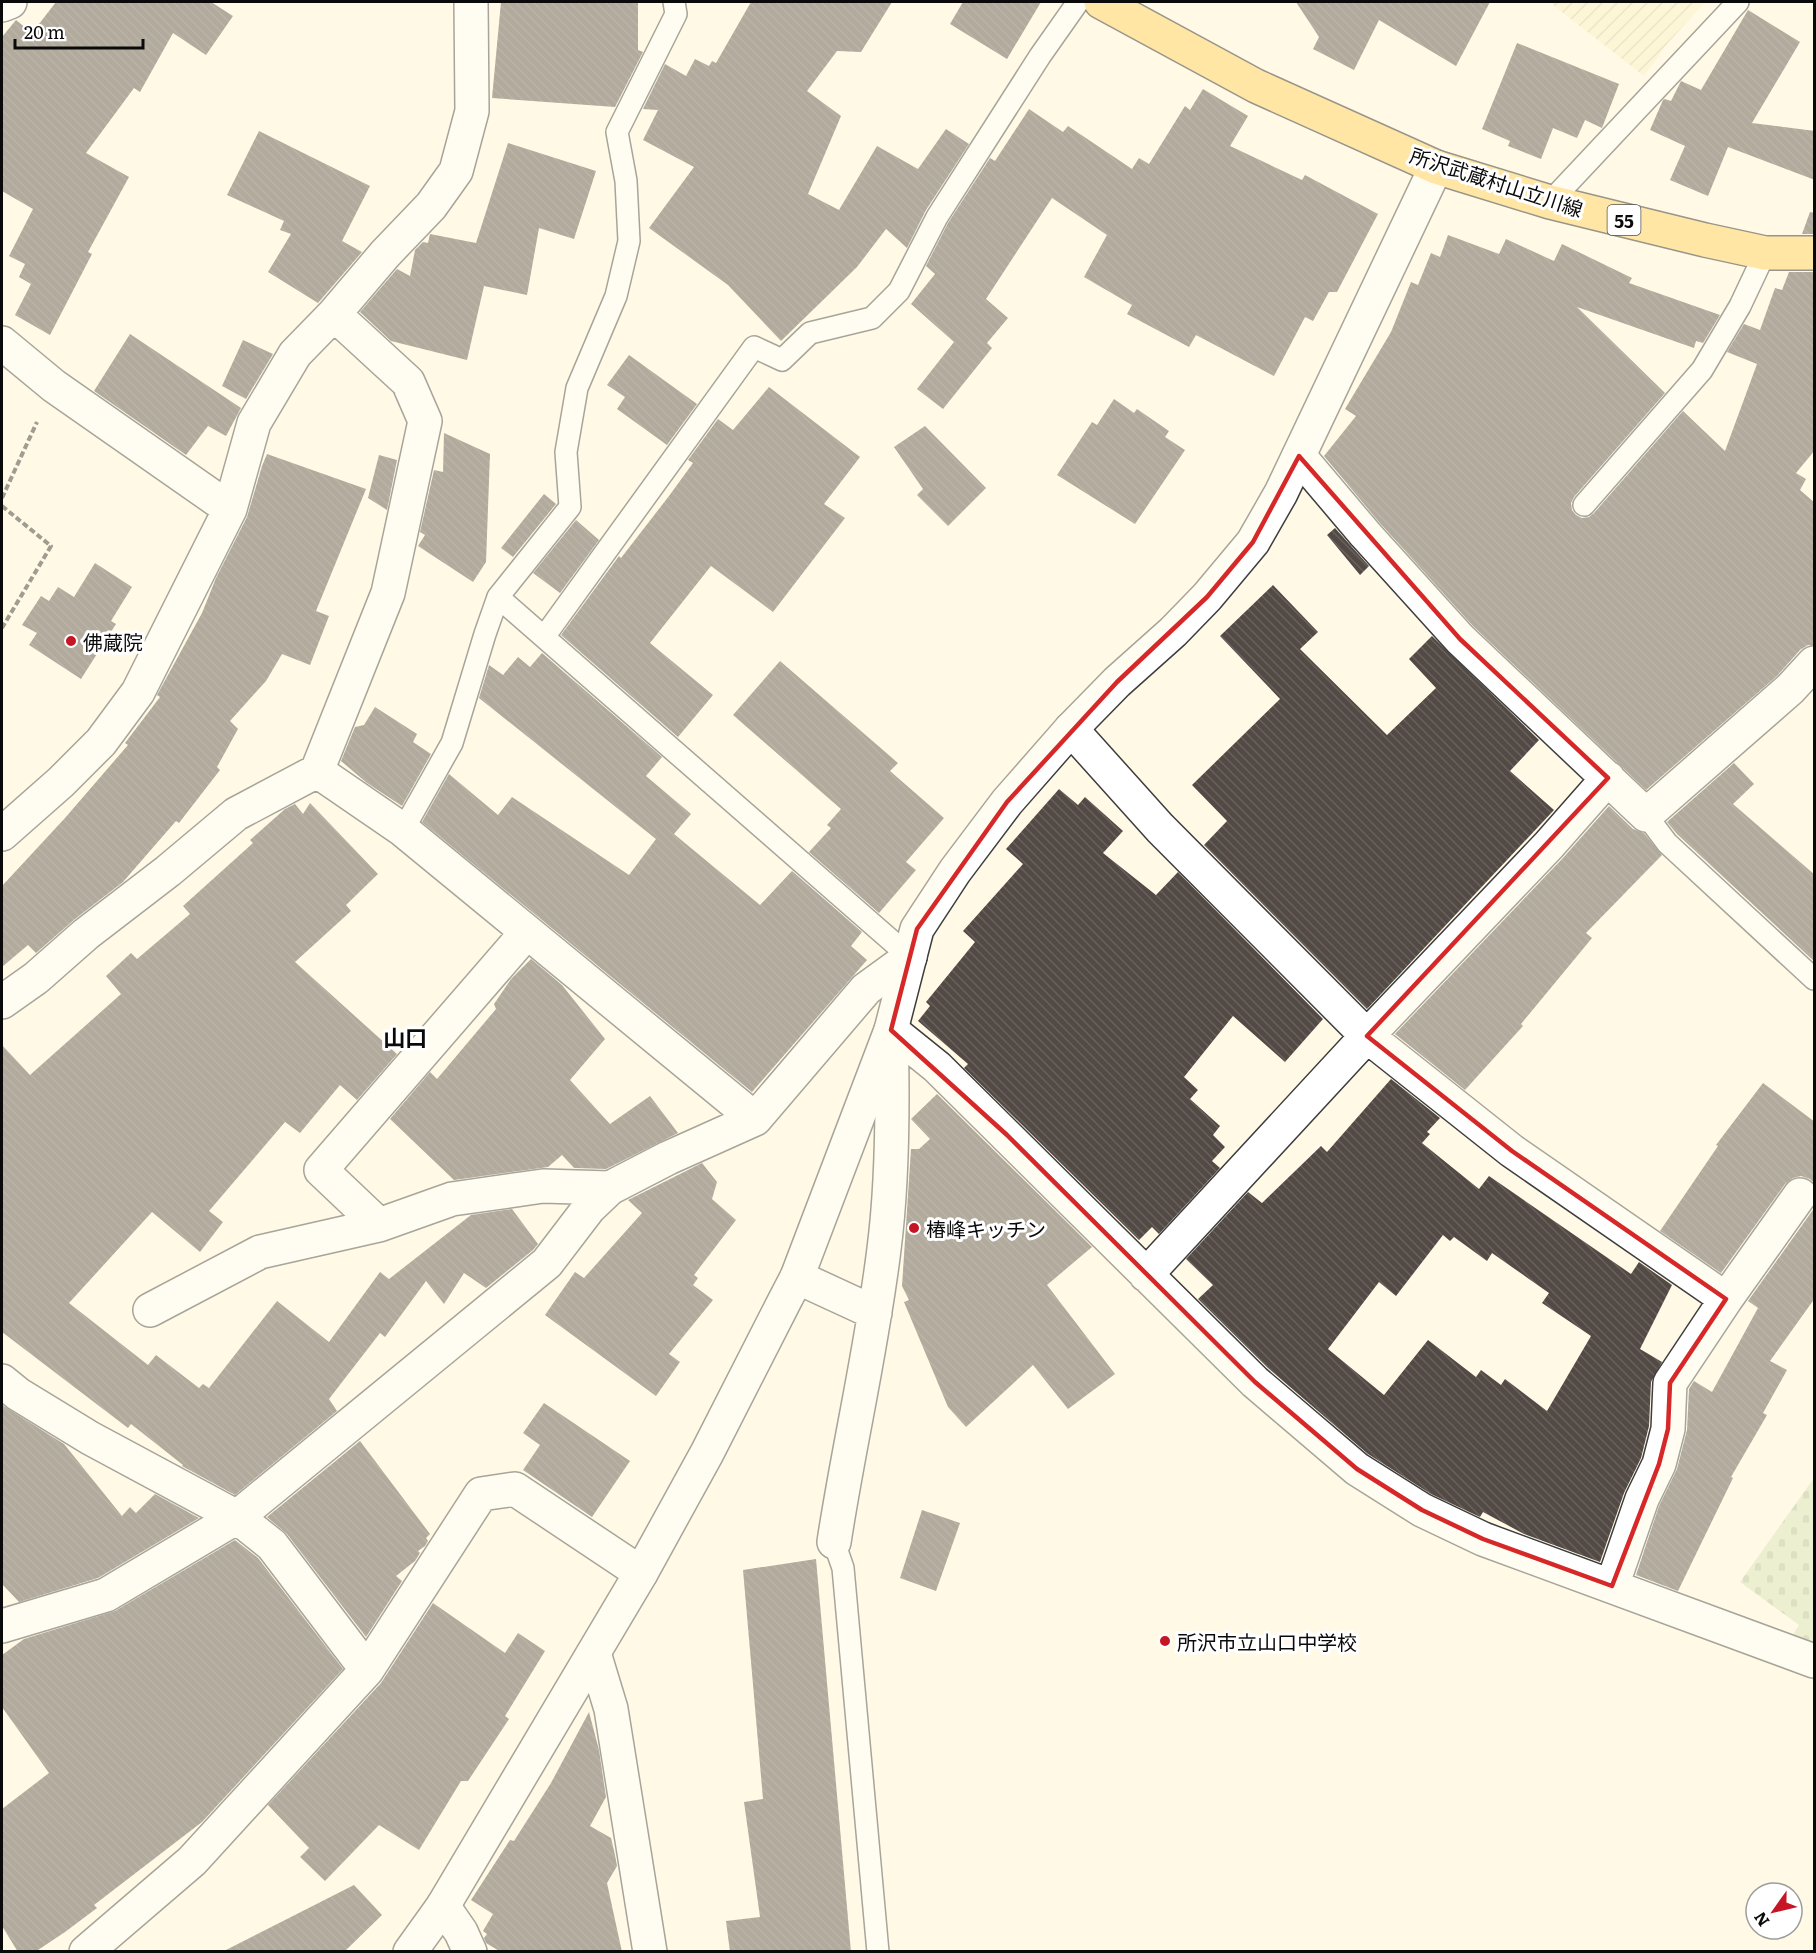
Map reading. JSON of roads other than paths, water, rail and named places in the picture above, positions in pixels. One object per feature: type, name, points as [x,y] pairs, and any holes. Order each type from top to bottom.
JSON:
[{"type":"main road","name":"所沢武蔵村山立川線","points":[[1102,2],[1256,86],[1436,167],[1550,202],[1765,253],[1815,253]]},
{"type":"street","points":[[2,5],[10,2]]},
{"type":"street","points":[[2,834],[61,782],[101,742],[138,692],[230,509],[254,423],[295,354],[431,206],[456,171],[472,111],[471,2]]},
{"type":"street","points":[[410,1952],[443,1906],[641,1573],[707,1453],[797,1277],[891,1030],[917,929],[955,871],[1007,802],[1071,729],[1207,597],[1253,542],[1281,493],[1436,167]]},
{"type":"street","points":[[2,1002],[36,978],[86,934],[168,871],[236,814],[317,771],[388,593],[425,421],[408,382],[334,314]]},
{"type":"street","points":[[2,343],[54,386],[230,509]]},
{"type":"street","points":[[1299,456],[1365,534],[1460,639],[1646,815],[1790,689],[1815,663]]},
{"type":"street","points":[[1071,729],[1160,828],[1367,1036],[1512,1151],[1726,1299]]},
{"type":"street","points":[[317,771],[403,830],[755,1119]]},
{"type":"street","points":[[1146,1275],[1367,1036],[1549,845],[1608,778]]},
{"type":"street","points":[[379,1225],[321,1170],[527,932]]},
{"type":"street","points":[[7,1618],[106,1595],[237,1516],[547,1263],[590,1208],[610,1188],[668,1158],[755,1119],[866,989],[910,957]]},
{"type":"street","points":[[891,1030],[937,1067],[1255,1382],[1357,1469],[1422,1510],[1483,1539],[1815,1661]]},
{"type":"street","points":[[834,1542],[885,1247],[892,1091],[891,1030]]},
{"type":"street","points":[[150,1310],[260,1252],[379,1225],[452,1199],[543,1186],[610,1188]]},
{"type":"street","points":[[1612,1586],[1642,1498],[1659,1464],[1668,1429],[1670,1383],[1800,1195]]},
{"type":"street","points":[[797,1277],[875,1313]]},
{"type":"street","points":[[2,1381],[18,1394],[90,1438],[237,1516],[272,1545],[367,1670]]},
{"type":"street","points":[[86,1952],[192,1861],[367,1670],[481,1494],[515,1489],[641,1573]]},
{"type":"street","points":[[594,1653],[611,1709],[650,1952]]},
{"type":"street","points":[[443,1906],[461,1932],[470,1952]]},
{"type":"lane","points":[[403,830],[452,743],[498,597],[570,507],[566,452],[577,388],[616,296],[629,242],[626,181],[616,132],[676,14],[674,2]]},
{"type":"lane","points":[[544,637],[754,347],[782,360],[810,333],[872,318],[899,291],[937,218],[1040,56],[1078,2]]},
{"type":"lane","points":[[1550,202],[1738,2]]},
{"type":"lane","points":[[1584,505],[1702,370],[1740,306],[1765,253]]},
{"type":"lane","points":[[498,597],[910,957]]},
{"type":"lane","points":[[1646,815],[1667,843],[1815,979]]},
{"type":"lane","points":[[834,1542],[843,1568],[878,1952]]},
{"type":"place","name":"佛蔵院","points":[[71,641]]},
{"type":"place","name":"椿峰キッチン","points":[[914,1228]]},
{"type":"place","name":"所沢市立山口中学校","points":[[1165,1641]]},
{"type":"district","name":"山口","points":[[405,1036]]}]
